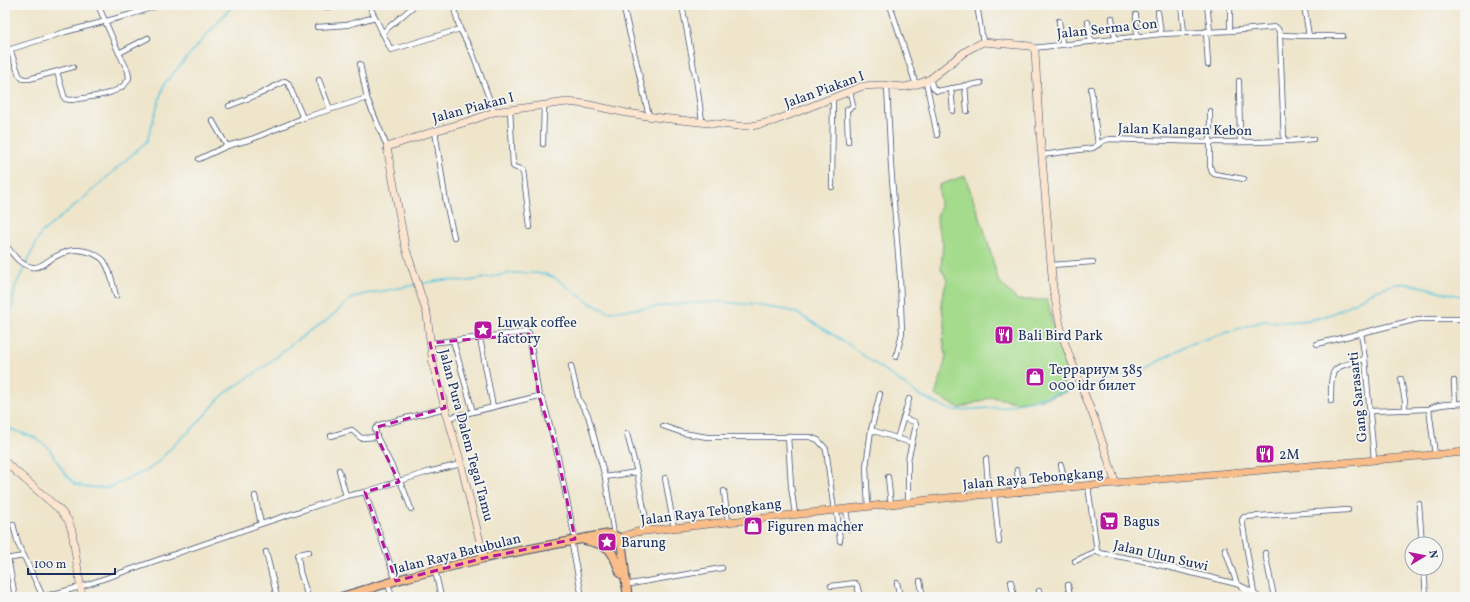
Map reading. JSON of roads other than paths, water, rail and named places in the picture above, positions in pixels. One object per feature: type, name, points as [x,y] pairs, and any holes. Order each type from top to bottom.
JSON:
[{"type":"highway","name":"Jalan Raya Batubulan","points":[[341,597],[435,570],[484,558],[575,539],[610,534],[617,537]]},
{"type":"highway","points":[[617,537],[623,548],[625,582],[628,597]]},
{"type":"highway","name":"Jalan Raya Batubulan","points":[[575,539],[608,547]]},
{"type":"highway","points":[[608,547],[625,582]]},
{"type":"main road","name":"Jalan Raya Tebongkang","points":[[608,547],[617,537],[627,534],[795,514],[1374,459],[1465,452]]},
{"type":"street","points":[[57,72],[65,99],[71,100],[110,93],[125,84],[129,78],[128,71],[98,5]]},
{"type":"street","points":[[73,67],[29,79],[23,79],[19,75],[7,50],[160,5]]},
{"type":"street","points":[[313,6],[329,7],[348,5]]},
{"type":"street","points":[[382,33],[415,5]]},
{"type":"street","points":[[453,5],[460,29],[473,54],[494,112]]},
{"type":"street","points":[[623,5],[649,116]]},
{"type":"street","points":[[682,5],[697,85],[702,122]]},
{"type":"street","points":[[890,5],[916,85]]},
{"type":"street","points":[[977,5],[983,42],[1003,43],[1033,48],[1036,56],[1042,155],[1053,288],[1061,329],[1075,370],[1100,433],[1116,484]]},
{"type":"street","points":[[1180,5],[1184,32]]},
{"type":"street","points":[[1207,5],[1208,65]]},
{"type":"street","points":[[1230,5],[1230,31]]},
{"type":"street","points":[[1304,5],[1309,36]]},
{"type":"street","points":[[371,6],[389,48],[392,50],[460,29]]},
{"type":"street","points":[[1158,12],[1161,34]]},
{"type":"street","points":[[1136,14],[1137,36]]},
{"type":"street","points":[[317,27],[347,25],[375,17]]},
{"type":"street","points":[[1112,18],[1115,38]]},
{"type":"street","points":[[1059,21],[1062,44]]},
{"type":"street","points":[[1088,22],[1091,42]]},
{"type":"street","name":"Jalan Serma Con","points":[[1033,48],[1137,36],[1276,27],[1280,35]]},
{"type":"street","points":[[1284,141],[1280,35],[1343,36]]},
{"type":"street","points":[[119,53],[148,38]]},
{"type":"street","name":"Jalan Piakan I","points":[[387,147],[389,145],[470,121],[494,112],[572,102],[661,118],[738,126],[768,124],[863,86],[880,85],[905,87],[916,85],[928,80],[966,51],[983,42]]},
{"type":"street","points":[[360,64],[367,98],[387,147]]},
{"type":"street","points":[[319,80],[330,109]]},
{"type":"street","points":[[928,80],[936,91],[981,83]]},
{"type":"street","points":[[928,80],[937,135]]},
{"type":"street","points":[[229,106],[262,93],[285,81],[288,83],[303,118]]},
{"type":"street","points":[[1239,81],[1240,142]]},
{"type":"street","points":[[887,86],[891,166],[900,278],[902,333],[896,357]]},
{"type":"street","points":[[965,86],[967,111]]},
{"type":"street","points":[[951,88],[953,111]]},
{"type":"street","points":[[1091,89],[1098,145]]},
{"type":"street","points":[[848,142],[847,110],[853,106],[850,91]]},
{"type":"street","points":[[832,188],[833,97]]},
{"type":"street","points":[[199,159],[227,146],[252,139],[303,118],[367,98]]},
{"type":"street","points":[[543,144],[544,105]]},
{"type":"street","points":[[510,109],[513,166],[514,168],[523,170],[530,227]]},
{"type":"street","points":[[1210,111],[1212,172],[1214,174],[1244,179]]},
{"type":"street","points":[[212,120],[227,146]]},
{"type":"street","points":[[435,131],[446,203],[454,237]]},
{"type":"street","name":"Jalan Kalangan Kebon","points":[[1042,155],[1093,148],[1109,139],[1240,142],[1314,139]]},
{"type":"street","name":"Jalan Pura Dalem Tegal Tamu","points":[[387,147],[405,246],[427,314],[433,365],[461,464],[484,558]]},
{"type":"street","points":[[5,244],[14,258],[32,268],[38,267],[60,254],[73,249],[98,255],[104,261],[116,296]]},
{"type":"street","points":[[1051,266],[1093,262]]},
{"type":"street","points":[[1317,344],[1418,319],[1465,319]]},
{"type":"street","points":[[430,343],[527,332],[529,334],[539,396],[544,403],[556,448],[575,539],[582,597]]},
{"type":"street","name":"Gang Sarasarti","points":[[1361,333],[1365,358],[1374,459]]},
{"type":"street","points":[[480,338],[493,407]]},
{"type":"street","points":[[453,340],[473,412]]},
{"type":"street","points":[[1331,401],[1331,377],[1334,370],[1339,366],[1365,358]]},
{"type":"street","points":[[571,366],[580,400],[588,415],[605,477],[617,537]]},
{"type":"street","points":[[1401,379],[1405,409]]},
{"type":"street","points":[[1454,381],[1455,404]]},
{"type":"street","points":[[868,507],[866,473],[871,430],[880,394]]},
{"type":"street","points":[[448,418],[539,396]]},
{"type":"street","points":[[896,438],[909,399]]},
{"type":"street","points":[[1370,411],[1429,409],[1432,407],[1465,403]]},
{"type":"street","points":[[411,509],[404,490],[375,431],[378,426],[445,408]]},
{"type":"street","points":[[1429,409],[1435,455]]},
{"type":"street","points":[[903,418],[916,424],[908,460],[908,503]]},
{"type":"street","points":[[663,426],[707,437],[810,436],[818,440],[826,449],[840,541]]},
{"type":"street","points":[[331,436],[352,430],[361,438],[377,437]]},
{"type":"street","points":[[871,430],[912,443]]},
{"type":"street","points":[[627,434],[637,472],[648,531]]},
{"type":"street","points":[[788,436],[795,514]]},
{"type":"street","points":[[986,459],[999,542]]},
{"type":"street","points":[[5,462],[59,509],[68,520],[72,531],[82,597]]},
{"type":"street","points":[[13,524],[18,544],[43,597],[80,587],[346,496],[365,492],[428,472],[461,464]]},
{"type":"street","points":[[1061,465],[1066,488]]},
{"type":"street","points":[[339,470],[346,496]]},
{"type":"street","points":[[1018,470],[1020,493]]},
{"type":"street","points":[[605,477],[637,472]]},
{"type":"street","points":[[888,477],[891,505]]},
{"type":"street","points":[[665,478],[674,528]]},
{"type":"street","name":"Jalan Ulun Suwi","points":[[1088,486],[1097,551],[1237,584],[1259,597]]},
{"type":"street","points":[[724,491],[728,522]]},
{"type":"street","points":[[365,492],[396,581]]},
{"type":"street","points":[[255,496],[262,524]]},
{"type":"street","points":[[1419,504],[1421,536]]},
{"type":"street","points":[[846,510],[849,529]]},
{"type":"street","points":[[1254,593],[1242,520],[1244,517],[1348,510]]},
{"type":"street","points":[[1225,549],[1237,584]]},
{"type":"street","points":[[1075,561],[1097,551]]},
{"type":"street","points":[[266,552],[277,597]]},
{"type":"street","points":[[308,597],[300,572],[298,555],[309,552]]},
{"type":"street","points":[[1265,553],[1274,597]]},
{"type":"street","points":[[15,597],[7,559],[24,556]]},
{"type":"street","points":[[625,582],[722,568]]},
{"type":"street","points":[[435,570],[441,597]]},
{"type":"street","points":[[1425,576],[1426,597]]},
{"type":"street","points":[[920,581],[923,597]]},
{"type":"street","points":[[1011,582],[1014,597]]},
{"type":"street","points":[[831,586],[854,583],[857,585],[860,597]]},
{"type":"street","points":[[897,583],[900,597]]},
{"type":"street","points":[[388,584],[392,597]]},
{"type":"street","points":[[1068,585],[1070,597]]},
{"type":"street","points":[[1245,588],[1246,597]]},
{"type":"street","points":[[1039,590],[1041,597]]},
{"type":"waterway","points":[[5,342],[7,340],[15,287],[41,233],[85,197],[147,141],[164,84],[233,5]]},
{"type":"waterway","points":[[419,284],[443,280],[469,281],[512,273],[534,273],[545,274],[555,278],[590,303],[609,312],[689,303],[721,302],[787,310],[797,313],[842,340],[919,395],[948,409],[959,410],[1005,407],[1080,387]]},
{"type":"waterway","points":[[1083,386],[1140,372],[1187,345],[1263,321],[1301,321],[1329,315],[1373,292],[1396,284],[1416,285],[1465,297]]},
{"type":"waterway","points":[[5,427],[35,438],[48,447],[64,472],[75,484],[85,487],[107,488],[148,470],[196,425],[227,392],[264,367],[297,340],[326,321],[351,299],[361,295],[415,285]]},
{"type":"place","name":"Luwak coffee factory","points":[[483,330]]},
{"type":"place","name":"Bali Bird Park","points":[[1004,335]]},
{"type":"place","name":"Террариум 385 000 idr билет","points":[[1035,377]]},
{"type":"place","name":"2M","points":[[1265,454]]},
{"type":"place","name":"Bagus","points":[[1109,521]]},
{"type":"place","name":"Figuren macher","points":[[753,526]]},
{"type":"place","name":"Barung","points":[[607,542]]}]
